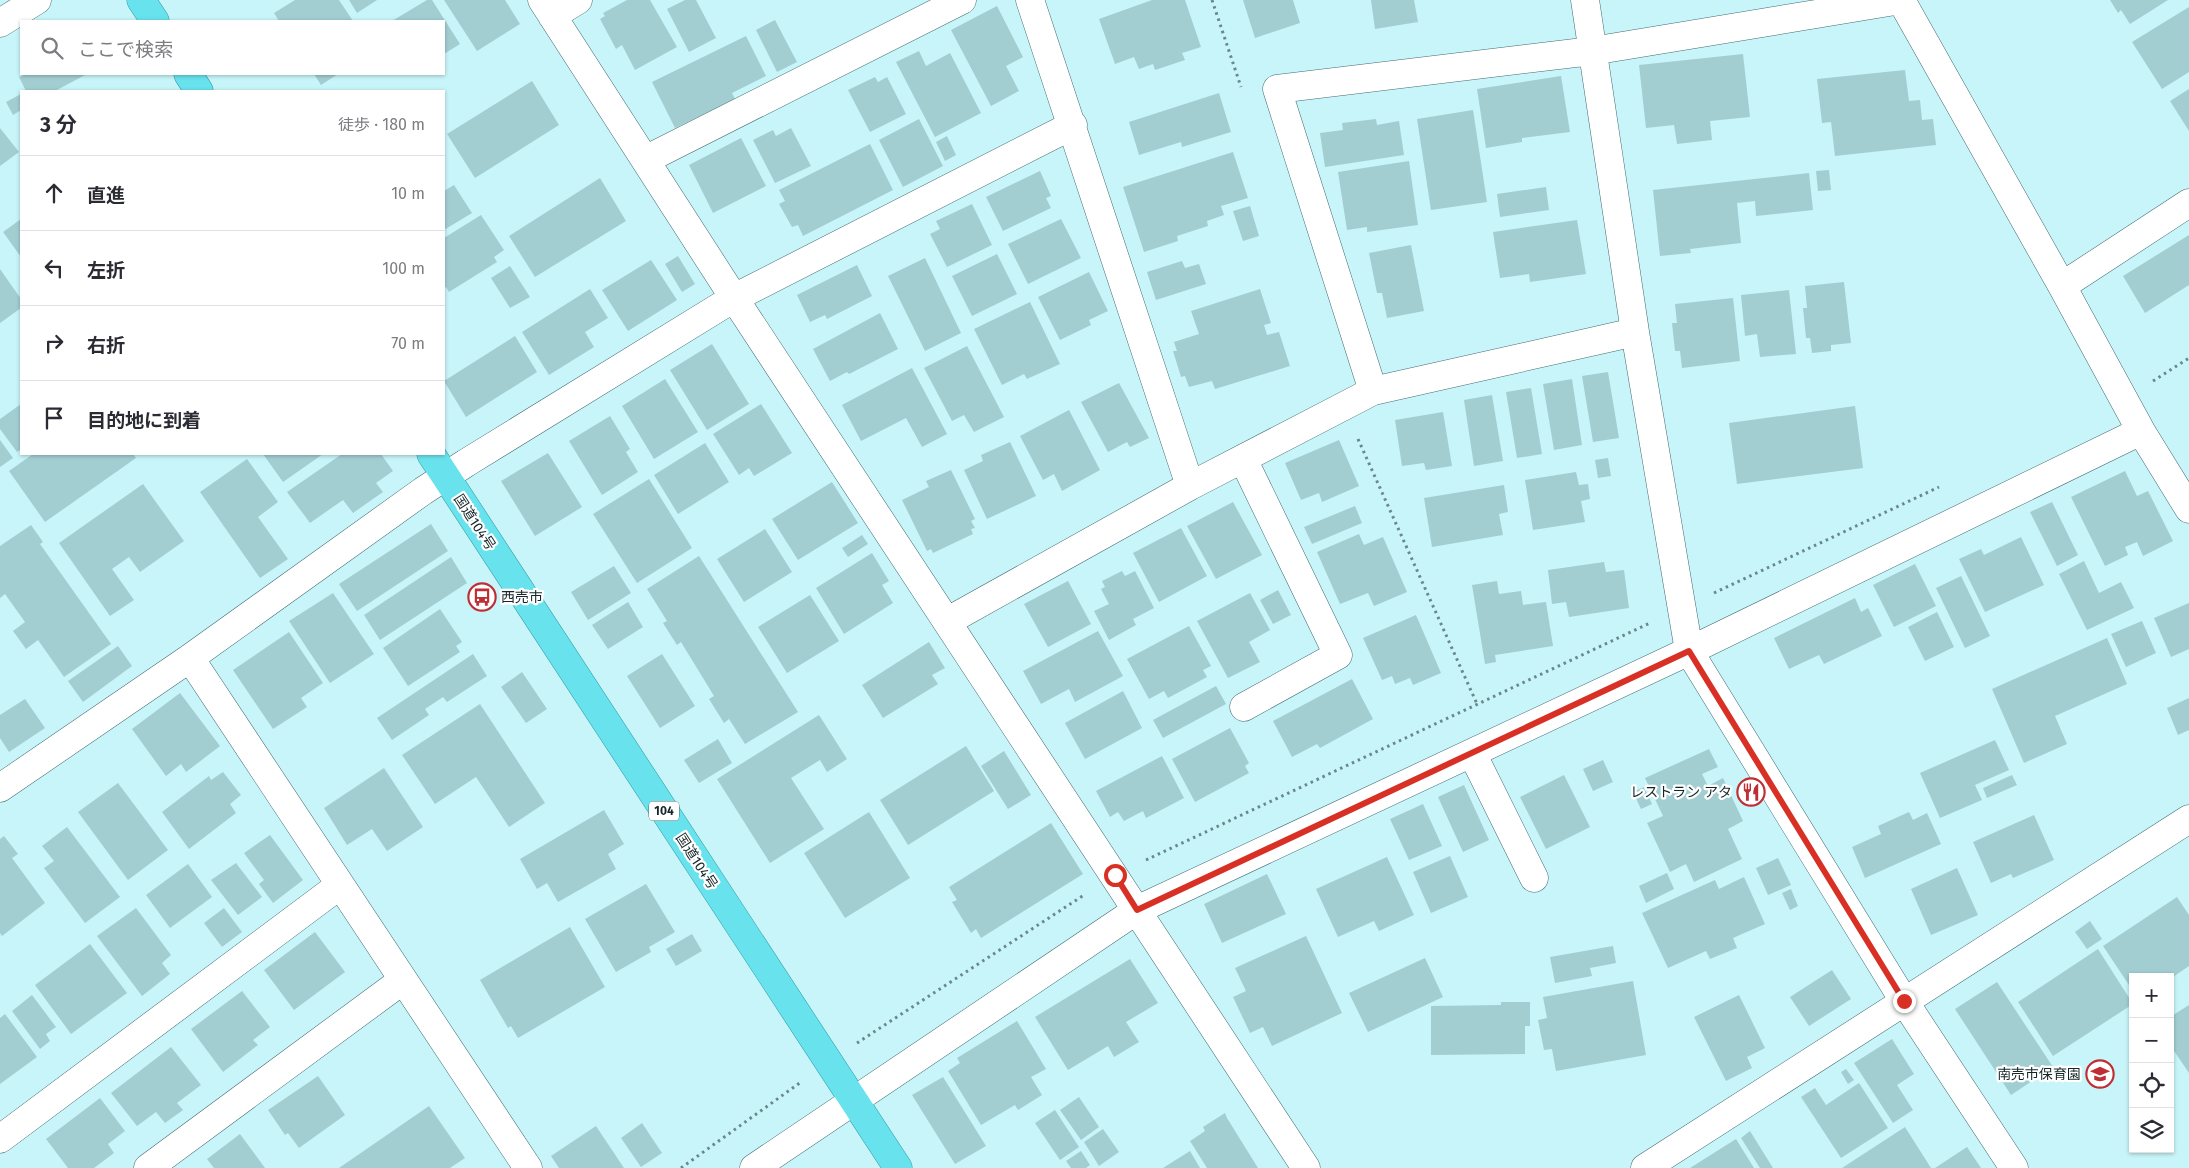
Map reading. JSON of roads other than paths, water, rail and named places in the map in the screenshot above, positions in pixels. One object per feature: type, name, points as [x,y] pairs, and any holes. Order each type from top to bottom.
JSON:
[{"type":"highway","points":[[141,0],[154,20]]},
{"type":"highway","points":[[189,75],[199,90]]},
{"type":"highway","name":"国道104号","points":[[438,465],[898,1168]]},
{"type":"street","points":[[0,23],[37,0]]},
{"type":"street","points":[[578,0],[547,8],[734,298],[1306,1168]]},
{"type":"street","points":[[646,160],[962,0]]},
{"type":"street","points":[[1030,0],[1073,125],[1190,486]]},
{"type":"street","points":[[1585,0],[1635,332],[1689,651],[1904,1001],[2014,1168]]},
{"type":"street","points":[[1373,391],[1277,89],[1592,51],[1901,0],[2062,286],[2141,431],[2189,509]]},
{"type":"street","points":[[0,788],[190,658],[438,465],[734,298],[1073,125]]},
{"type":"street","points":[[2062,286],[2189,203]]},
{"type":"street","points":[[948,621],[1190,486],[1373,391],[1635,332]]},
{"type":"street","points":[[754,1168],[1137,910],[1689,651],[2141,431]]},
{"type":"street","points":[[1242,459],[1338,655],[1244,707]]},
{"type":"street","points":[[190,658],[528,1168]]},
{"type":"street","points":[[1472,753],[1534,878]]},
{"type":"street","points":[[1645,1168],[2189,819]]},
{"type":"street","points":[[0,1140],[340,885]]},
{"type":"street","points":[[148,1168],[403,980]]},
{"type":"place","name":"西売市","points":[[482,597]]},
{"type":"place","name":"レストラン アタ","points":[[1751,792]]},
{"type":"place","name":"南売市保育園","points":[[2100,1074]]}]
